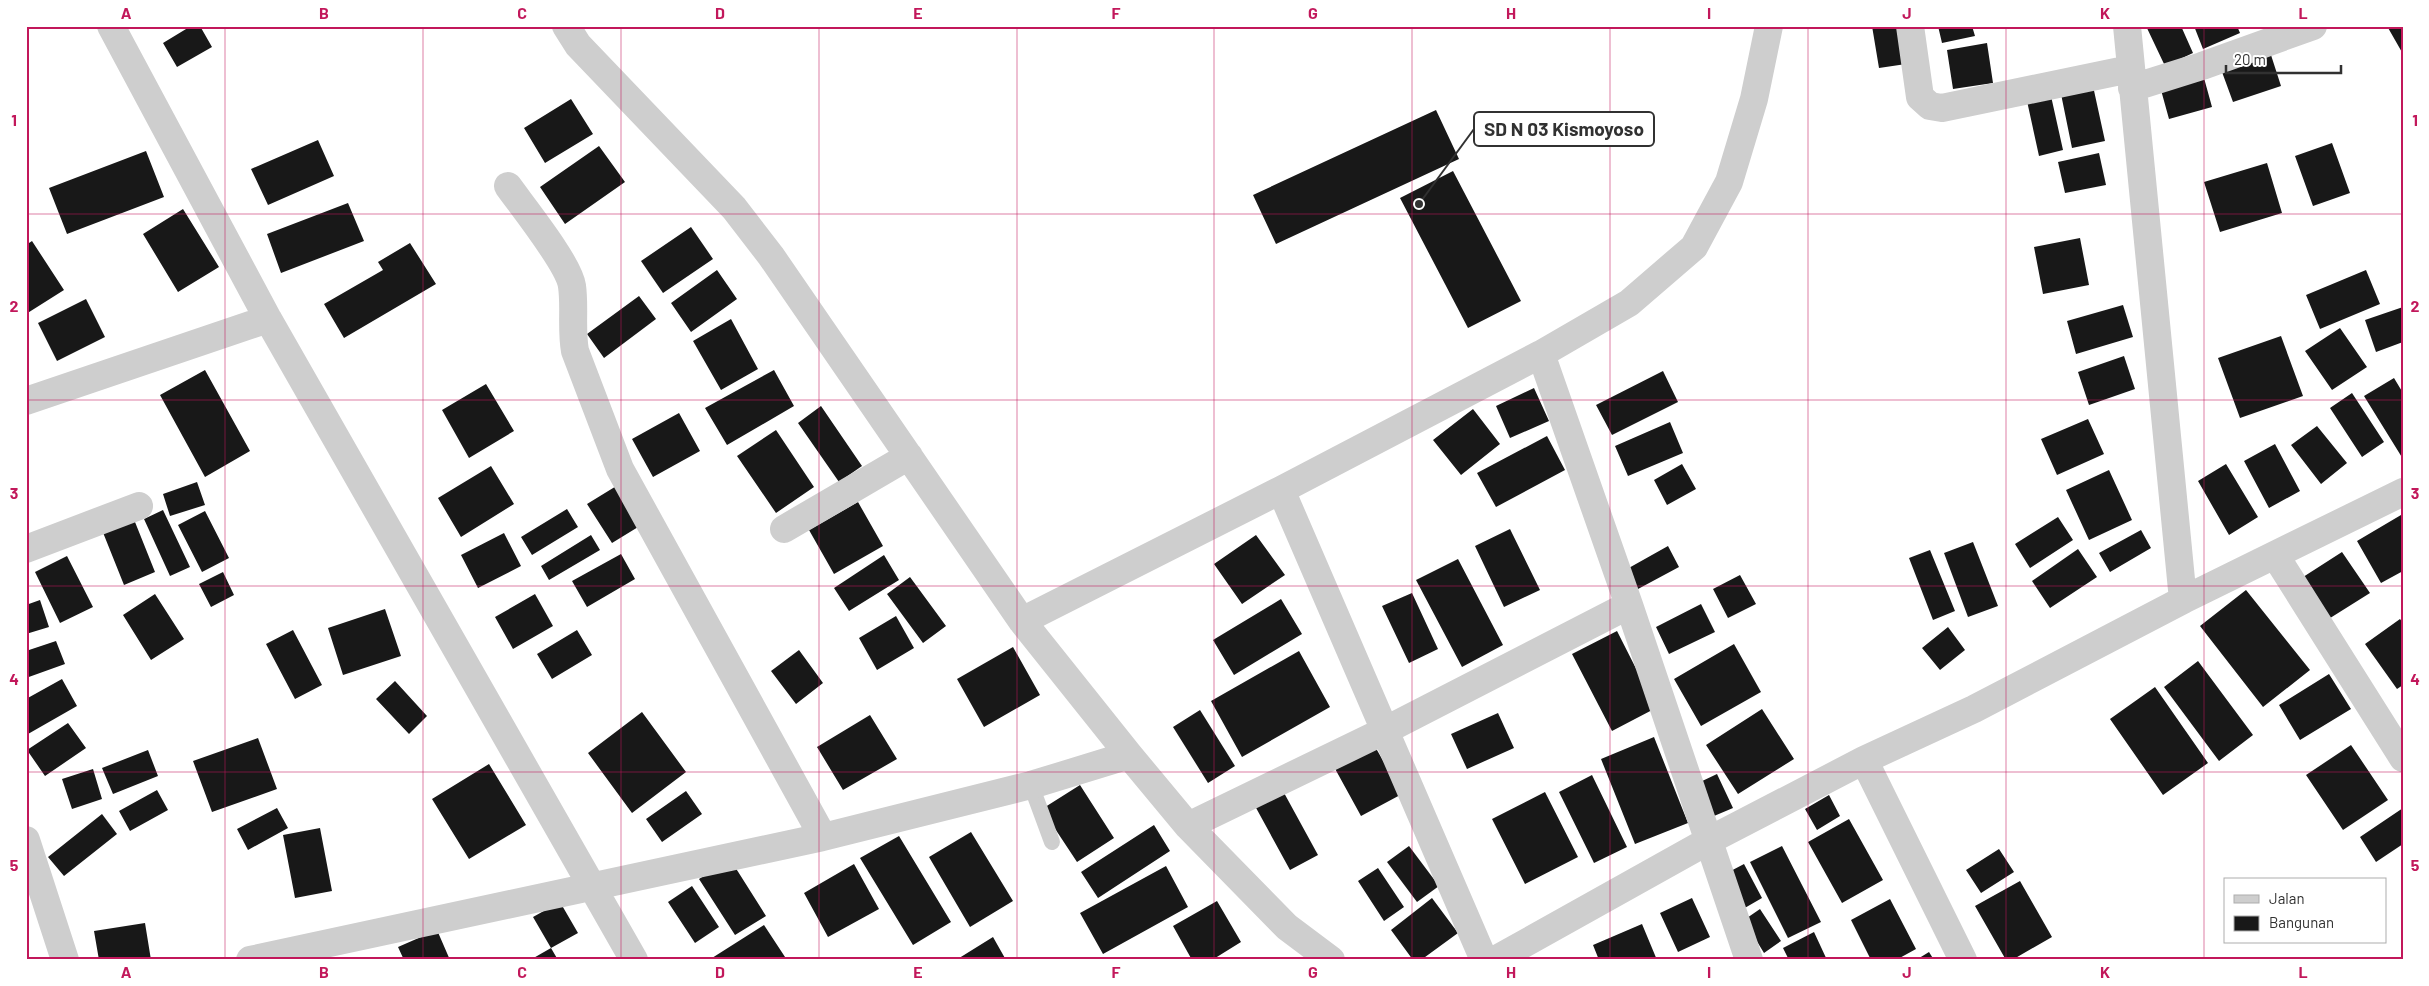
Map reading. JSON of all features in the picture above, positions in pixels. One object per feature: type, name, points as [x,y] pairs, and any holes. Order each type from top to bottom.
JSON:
[{"type":"street","points":[[111,26],[268,319],[634,960]]},
{"type":"street","points":[[566,26],[578,45],[734,208],[771,256],[1022,621],[1129,755],[1188,826],[1287,927],[1331,960]]},
{"type":"street","points":[[1022,621],[1281,490],[1541,354],[1629,303],[1694,247],[1729,182],[1754,99],[1769,26]]},
{"type":"street","points":[[1910,26],[1920,97],[1930,106],[1942,108],[2202,66],[2313,26]]},
{"type":"street","points":[[2127,26],[2183,600]]},
{"type":"street","points":[[508,186],[566,267],[572,285],[572,333],[575,351],[620,469],[823,837]]},
{"type":"street","points":[[26,401],[268,319]]},
{"type":"street","points":[[1541,354],[1629,605],[1748,960]]},
{"type":"street","points":[[784,529],[909,456]]},
{"type":"street","points":[[1281,490],[1484,960]]},
{"type":"street","points":[[1495,960],[1708,841],[1864,760],[1974,709],[2183,600],[2403,492]]},
{"type":"street","points":[[26,548],[139,506]]},
{"type":"street","points":[[2275,555],[2403,758]]},
{"type":"street","points":[[1188,826],[1386,730],[1629,605]]},
{"type":"street","points":[[250,960],[823,837],[1031,785],[1129,755]]},
{"type":"street","points":[[1864,760],[1963,960]]},
{"type":"street","points":[[26,840],[65,960]]},
{"type":"lane","points":[[1031,785],[1052,842]]},
{"type":"building","points":[[191,26],[200,26],[212,47],[177,67],[163,43]]},
{"type":"building","points":[[1872,26],[1899,26],[1906,64],[1879,68]]},
{"type":"building","points":[[1938,26],[1972,26],[1975,36],[1942,43]]},
{"type":"building","points":[[2146,26],[2181,26],[2193,53],[2165,66]]},
{"type":"building","points":[[2194,26],[2237,26],[2240,33],[2203,49]]},
{"type":"building","points":[[2387,26],[2403,26],[2403,54]]},
{"type":"building","points":[[1987,43],[1993,83],[1953,89],[1947,50]]},
{"type":"building","points":[[2271,55],[2281,86],[2233,102],[2222,72]]},
{"type":"building","points":[[2204,78],[2212,107],[2169,119],[2161,90]]},
{"type":"building","points":[[2093,86],[2105,141],[2072,148],[2061,94]]},
{"type":"building","points":[[2051,96],[2063,150],[2039,156],[2027,101]]},
{"type":"building","points":[[571,99],[593,134],[545,163],[524,128]]},
{"type":"building","points":[[1436,110],[1459,159],[1276,244],[1253,195]]},
{"type":"building","points":[[318,140],[334,176],[268,205],[251,169]]},
{"type":"building","points":[[2332,143],[2350,193],[2313,206],[2295,156]]},
{"type":"building","points":[[599,146],[625,182],[565,224],[540,187]]},
{"type":"building","points":[[146,151],[164,197],[67,234],[49,188]]},
{"type":"building","points":[[2099,153],[2106,185],[2065,193],[2058,162]]},
{"type":"building","points":[[2267,163],[2282,213],[2220,232],[2204,182]]},
{"type":"building","points":[[1453,171],[1521,301],[1468,328],[1400,198]]},
{"type":"building","points":[[348,203],[364,241],[281,273],[267,234]]},
{"type":"building","points":[[183,209],[219,267],[178,292],[143,234]]},
{"type":"building","points":[[691,227],[713,259],[663,293],[641,261]]},
{"type":"building","points":[[2080,238],[2089,285],[2043,294],[2034,247]]},
{"type":"building","points":[[32,241],[64,290],[26,314],[26,245]]},
{"type":"building","points":[[410,243],[436,284],[344,338],[324,304],[383,270],[378,262]]},
{"type":"building","points":[[717,270],[737,299],[691,332],[671,303]]},
{"type":"building","points":[[2366,270],[2380,304],[2320,329],[2306,295]]},
{"type":"building","points":[[639,296],[656,319],[604,358],[587,334]]},
{"type":"building","points":[[86,299],[105,337],[57,361],[38,323]]},
{"type":"building","points":[[2123,305],[2133,337],[2076,354],[2067,321]]},
{"type":"building","points":[[2403,307],[2403,342],[2376,352],[2365,320]]},
{"type":"building","points":[[731,319],[758,369],[721,390],[693,341]]},
{"type":"building","points":[[2340,328],[2367,367],[2332,390],[2305,351]]},
{"type":"building","points":[[2281,336],[2303,396],[2240,418],[2218,358]]},
{"type":"building","points":[[2124,356],[2135,389],[2089,405],[2078,372]]},
{"type":"building","points":[[205,370],[250,451],[205,477],[160,395]]},
{"type":"building","points":[[774,370],[794,406],[727,445],[705,408]]},
{"type":"building","points":[[1663,371],[1678,402],[1612,435],[1596,405]]},
{"type":"building","points":[[2394,378],[2403,393],[2403,459],[2364,396]]},
{"type":"building","points":[[486,384],[514,431],[469,458],[442,410]]},
{"type":"building","points":[[1534,388],[1549,421],[1510,438],[1496,406]]},
{"type":"building","points":[[2352,393],[2384,442],[2362,457],[2330,408]]},
{"type":"building","points":[[821,406],[862,466],[839,482],[798,423]]},
{"type":"building","points":[[1473,409],[1500,444],[1461,475],[1433,440]]},
{"type":"building","points":[[679,413],[700,451],[653,477],[632,439]]},
{"type":"building","points":[[2088,419],[2104,454],[2057,475],[2041,439]]},
{"type":"building","points":[[1670,422],[1683,453],[1628,476],[1615,446]]},
{"type":"building","points":[[2317,426],[2347,463],[2321,484],[2291,445]]},
{"type":"building","points":[[776,430],[814,487],[776,513],[737,456]]},
{"type":"building","points":[[1547,436],[1565,470],[1496,507],[1477,473]]},
{"type":"building","points":[[2275,444],[2300,491],[2269,508],[2244,461]]},
{"type":"building","points":[[1682,464],[1696,489],[1667,505],[1654,480]]},
{"type":"building","points":[[2226,464],[2258,517],[2229,535],[2198,481]]},
{"type":"building","points":[[491,466],[514,504],[461,537],[438,498]]},
{"type":"building","points":[[2109,470],[2132,520],[2089,540],[2066,490]]},
{"type":"building","points":[[197,482],[205,505],[170,516],[163,494]]},
{"type":"building","points":[[618,485],[643,524],[612,543],[587,504]]},
{"type":"building","points":[[858,502],[883,546],[834,574],[809,530]]},
{"type":"building","points":[[567,509],[578,527],[532,555],[521,537]]},
{"type":"building","points":[[163,510],[190,567],[170,576],[144,519]]},
{"type":"building","points":[[205,511],[229,558],[202,572],[178,525]]},
{"type":"building","points":[[2401,515],[2403,571],[2381,583],[2357,541]]},
{"type":"building","points":[[133,517],[155,572],[124,585],[102,530]]},
{"type":"building","points":[[2058,517],[2073,540],[2030,568],[2015,544]]},
{"type":"building","points":[[1510,529],[1540,590],[1504,607],[1475,546]]},
{"type":"building","points":[[2141,530],[2151,548],[2110,572],[2099,553]]},
{"type":"building","points":[[504,533],[521,566],[478,588],[461,555]]},
{"type":"building","points":[[591,535],[600,550],[549,580],[541,566]]},
{"type":"building","points":[[1256,535],[1285,575],[1242,604],[1214,564]]},
{"type":"building","points":[[1973,542],[1998,606],[1968,617],[1944,553]]},
{"type":"building","points":[[1668,546],[1679,567],[1638,589],[1627,569]]},
{"type":"building","points":[[2078,549],[2097,577],[2050,608],[2032,581]]},
{"type":"building","points":[[1930,550],[1955,611],[1933,620],[1909,558]]},
{"type":"building","points":[[2342,552],[2370,593],[2327,620],[2300,579]]},
{"type":"building","points":[[621,554],[635,579],[587,607],[572,581]]},
{"type":"building","points":[[884,555],[899,580],[849,611],[834,588]]},
{"type":"building","points":[[67,556],[93,607],[60,623],[35,572]]},
{"type":"building","points":[[1458,559],[1503,645],[1462,667],[1416,580]]},
{"type":"building","points":[[223,572],[234,595],[211,607],[199,584]]},
{"type":"building","points":[[1740,575],[1756,604],[1728,618],[1713,589]]},
{"type":"building","points":[[910,577],[946,626],[923,643],[887,594]]},
{"type":"building","points":[[2246,590],[2310,670],[2263,707],[2200,626]]},
{"type":"building","points":[[1412,593],[1438,649],[1409,663],[1382,606]]},
{"type":"building","points":[[155,594],[184,639],[151,660],[123,615]]},
{"type":"building","points":[[535,594],[553,626],[513,649],[495,617]]},
{"type":"building","points":[[1281,599],[1302,634],[1234,675],[1213,640]]},
{"type":"building","points":[[40,600],[49,627],[26,634],[26,605]]},
{"type":"building","points":[[1701,604],[1715,632],[1669,654],[1656,627]]},
{"type":"building","points":[[385,609],[401,656],[343,675],[328,628]]},
{"type":"building","points":[[896,616],[914,648],[877,670],[859,638]]},
{"type":"building","points":[[2400,619],[2403,623],[2403,685],[2397,689],[2365,644]]},
{"type":"building","points":[[1948,627],[1965,650],[1940,670],[1922,648]]},
{"type":"building","points":[[293,630],[322,685],[295,699],[266,644]]},
{"type":"building","points":[[577,630],[592,655],[552,679],[537,654]]},
{"type":"building","points":[[1617,631],[1656,708],[1612,731],[1572,654]]},
{"type":"building","points":[[56,641],[65,664],[26,678],[26,651]]},
{"type":"building","points":[[1734,644],[1761,692],[1701,726],[1674,679]]},
{"type":"building","points":[[1013,647],[1040,695],[984,727],[957,679]]},
{"type":"building","points":[[799,650],[823,683],[796,704],[771,671]]},
{"type":"building","points":[[1299,651],[1330,707],[1242,757],[1211,701]]},
{"type":"building","points":[[2198,661],[2253,735],[2219,761],[2164,687]]},
{"type":"building","points":[[2329,674],[2351,709],[2300,740],[2279,705]]},
{"type":"building","points":[[62,679],[77,706],[28,734],[26,699]]},
{"type":"building","points":[[395,681],[427,716],[409,734],[376,699]]},
{"type":"building","points":[[2155,687],[2208,763],[2163,795],[2110,719]]},
{"type":"building","points":[[1762,709],[1794,759],[1738,794],[1706,745]]},
{"type":"building","points":[[1200,710],[1235,766],[1208,783],[1173,727]]},
{"type":"building","points":[[642,712],[686,772],[632,813],[588,753]]},
{"type":"building","points":[[1498,713],[1514,748],[1467,769],[1451,734]]},
{"type":"building","points":[[870,715],[897,759],[843,790],[817,747]]},
{"type":"building","points":[[68,723],[86,748],[45,776],[27,750]]},
{"type":"building","points":[[1654,737],[1688,823],[1635,844],[1601,759]]},
{"type":"building","points":[[258,738],[277,789],[212,812],[193,761]]},
{"type":"building","points":[[1373,743],[1402,794],[1361,816],[1333,765]]},
{"type":"building","points":[[2351,745],[2388,800],[2343,830],[2306,775]]},
{"type":"building","points":[[148,750],[158,776],[113,794],[102,768]]},
{"type":"building","points":[[489,764],[526,825],[469,859],[432,799]]},
{"type":"building","points":[[93,769],[102,799],[72,809],[62,779]]},
{"type":"building","points":[[1717,774],[1733,808],[1714,816],[1698,783]]},
{"type":"building","points":[[1592,775],[1627,847],[1594,863],[1559,792]]},
{"type":"building","points":[[1080,785],[1114,838],[1077,862],[1042,809]]},
{"type":"building","points":[[157,790],[168,810],[130,831],[119,811]]},
{"type":"building","points":[[686,791],[702,814],[662,842],[646,819]]},
{"type":"building","points":[[1283,791],[1318,855],[1290,870],[1255,806]]},
{"type":"building","points":[[1545,792],[1578,857],[1525,884],[1492,819]]},
{"type":"building","points":[[1829,795],[1840,816],[1817,830],[1805,809]]},
{"type":"building","points":[[277,808],[288,828],[248,850],[237,829]]},
{"type":"building","points":[[2403,808],[2403,844],[2376,862],[2360,837]]},
{"type":"building","points":[[102,814],[117,834],[64,876],[48,857]]},
{"type":"building","points":[[1849,819],[1883,880],[1842,903],[1808,842]]},
{"type":"building","points":[[1154,825],[1170,851],[1098,898],[1081,872]]},
{"type":"building","points":[[320,828],[332,891],[295,898],[283,835]]},
{"type":"building","points":[[971,832],[1013,901],[970,927],[929,857]]},
{"type":"building","points":[[899,836],[951,922],[913,945],[860,858]]},
{"type":"building","points":[[1409,846],[1439,886],[1417,902],[1387,862]]},
{"type":"building","points":[[1782,846],[1821,922],[1788,938],[1750,862]]},
{"type":"building","points":[[1999,849],[2014,872],[1981,893],[1966,870]]},
{"type":"building","points":[[730,859],[766,916],[735,935],[699,879]]},
{"type":"building","points":[[854,864],[879,909],[828,937],[804,893]]},
{"type":"building","points":[[1744,864],[1762,898],[1743,909],[1725,874]]},
{"type":"building","points":[[1166,866],[1188,907],[1103,954],[1080,913]]},
{"type":"building","points":[[1378,868],[1404,907],[1384,921],[1358,881]]},
{"type":"building","points":[[2020,881],[2052,937],[2012,960],[2006,960],[1975,906]]},
{"type":"building","points":[[692,886],[719,927],[695,943],[668,902]]},
{"type":"building","points":[[1432,898],[1458,933],[1421,960],[1413,960],[1391,930]]},
{"type":"building","points":[[1692,898],[1710,937],[1678,952],[1660,913]]},
{"type":"building","points":[[1890,899],[1916,949],[1896,960],[1871,960],[1851,920]]},
{"type":"building","points":[[1217,901],[1241,942],[1212,960],[1192,960],[1173,926]]},
{"type":"building","points":[[560,902],[578,933],[551,948],[533,917]]},
{"type":"building","points":[[1760,909],[1781,941],[1764,953],[1744,920]]},
{"type":"building","points":[[145,923],[151,960],[99,960],[94,931]]},
{"type":"building","points":[[1642,924],[1657,960],[1599,960],[1593,945]]},
{"type":"building","points":[[764,925],[787,960],[713,960],[712,958]]},
{"type":"building","points":[[437,930],[450,960],[404,960],[398,947]]},
{"type":"building","points":[[1814,932],[1827,960],[1789,960],[1783,948]]},
{"type":"building","points":[[993,937],[1006,960],[956,960]]},
{"type":"building","points":[[551,948],[558,960],[530,960]]},
{"type":"building","points":[[1929,952],[1934,960],[1916,960]]},
{"type":"place","name":"SD N 03 Kismoyoso","points":[[1419,204]]}]
